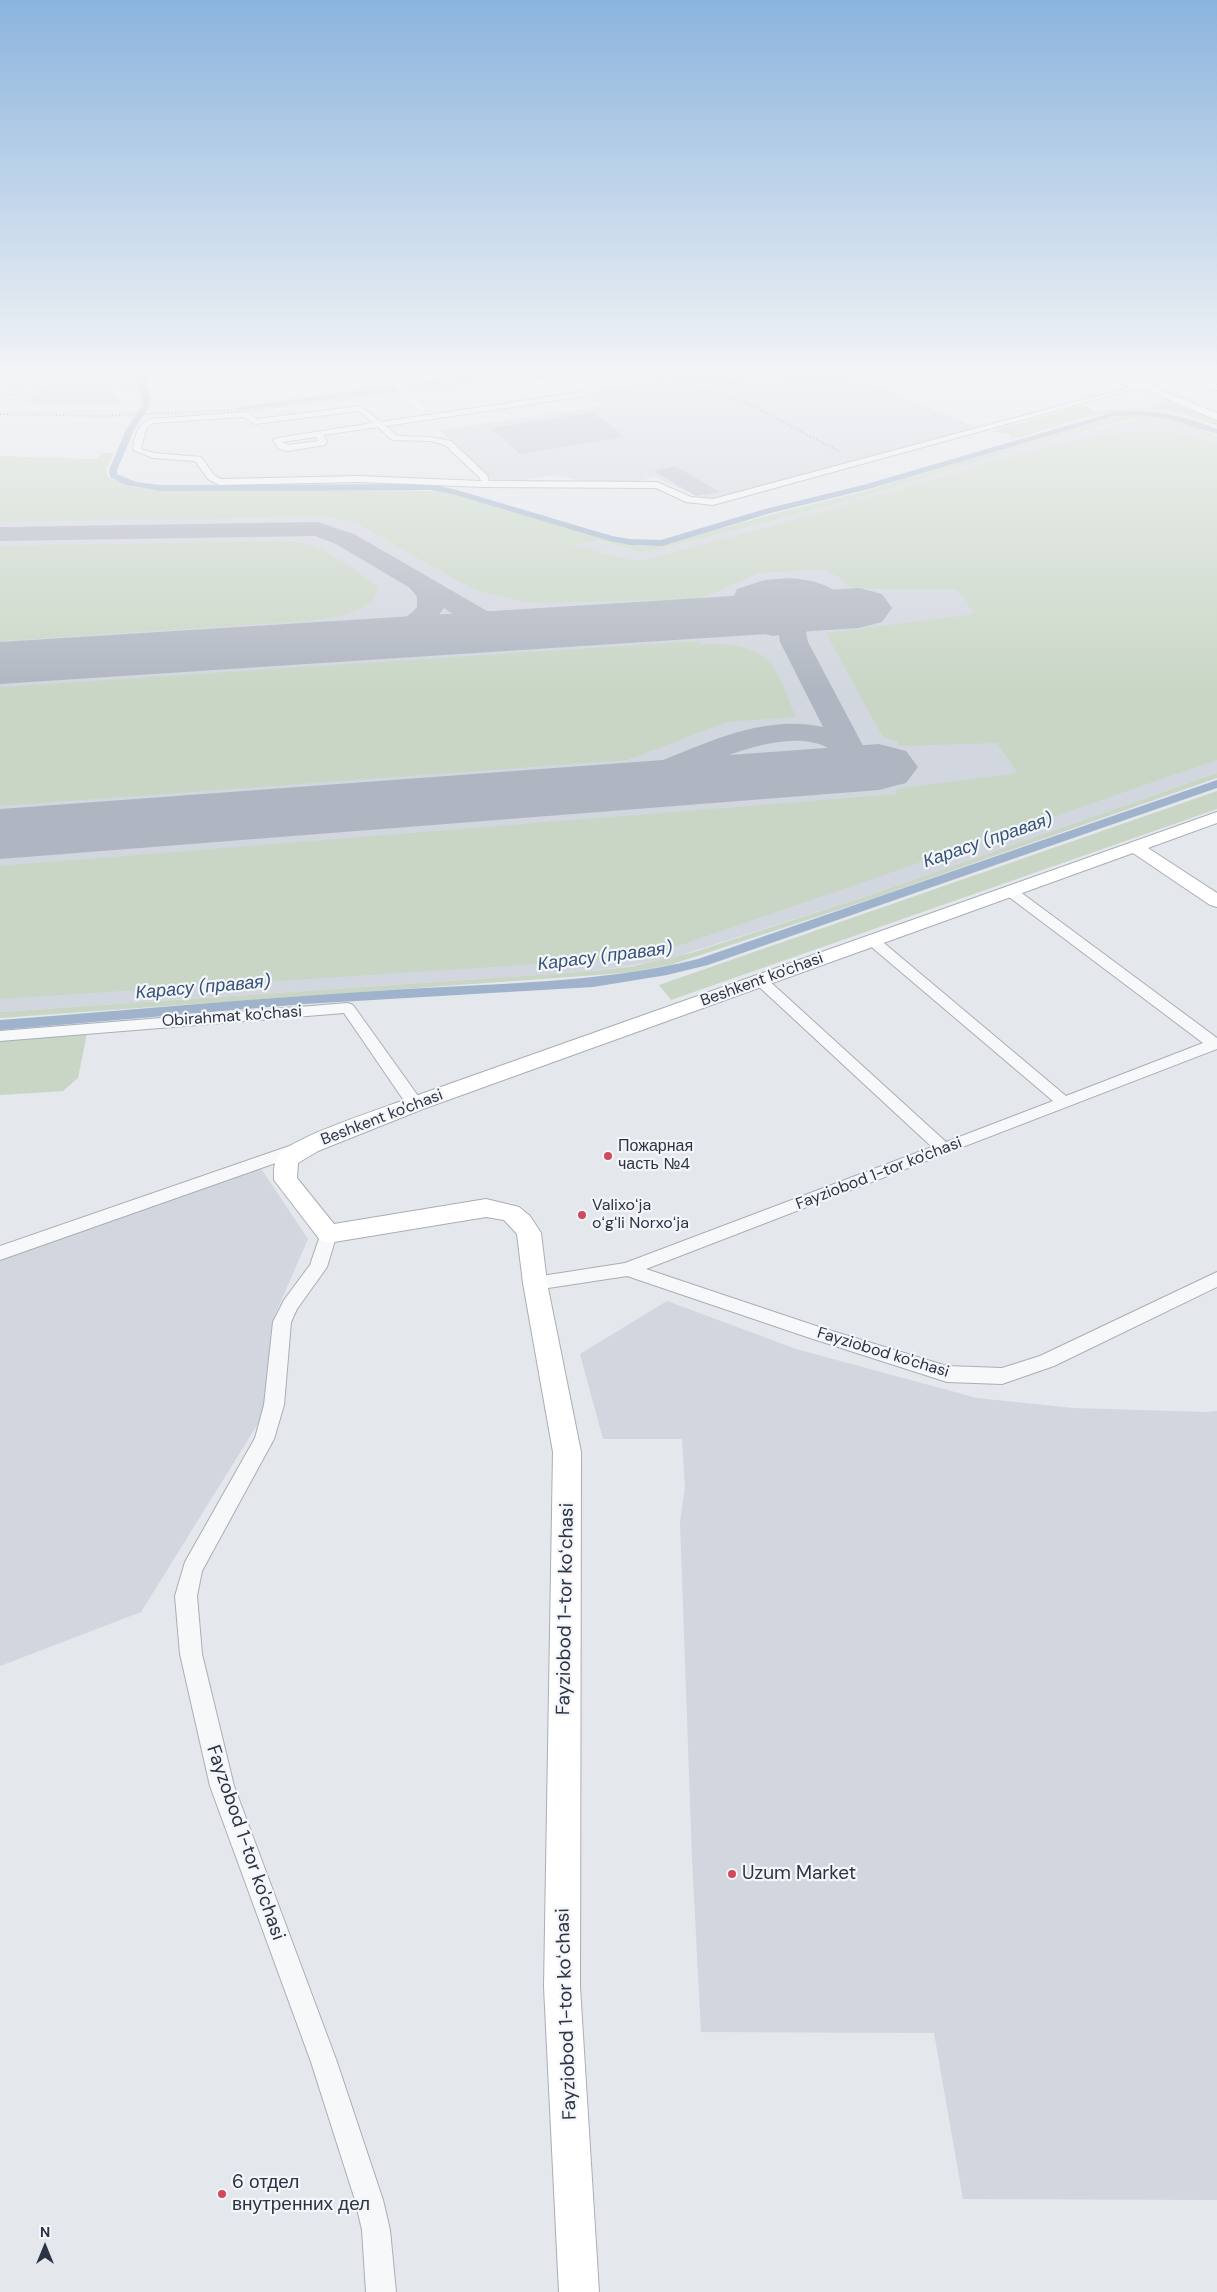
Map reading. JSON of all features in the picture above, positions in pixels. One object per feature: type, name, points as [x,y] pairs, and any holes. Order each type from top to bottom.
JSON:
[{"type":"street","points":[[213,478],[219,482],[364,479],[483,484],[657,485],[689,500],[717,502],[805,478]]},
{"type":"street","points":[[483,484],[484,478]]},
{"type":"street","name":"Beshkent ko'chasi","points":[[0,1253],[309,1146],[415,1104],[1217,817]]},
{"type":"street","points":[[1134,846],[1217,901]]},
{"type":"street","points":[[1010,891],[1215,1043]]},
{"type":"street","points":[[872,941],[1064,1102]]},
{"type":"street","points":[[761,981],[944,1150]]},
{"type":"street","name":"Obirahmat ko'chasi","points":[[0,1036],[348,1008],[415,1104]]},
{"type":"street","name":"Fayziobod 1-tor ko'chasi","points":[[535,1283],[627,1269],[944,1150],[1215,1043]]},
{"type":"street","name":"Beshkent ko'chasi","points":[[287,1170],[309,1146]]},
{"type":"street","points":[[260,1162],[287,1170],[328,1234]]},
{"type":"street","name":"Fayziobod 1-tor koʻchasi","points":[[328,1234],[477,1208],[503,1211],[517,1217],[529,1233],[535,1283],[567,1452],[562,1986],[579,2292]]},
{"type":"street","name":"Fayzobod 1-tor ko'chasi","points":[[328,1234],[318,1267],[290,1305],[282,1322],[274,1406],[270,1422],[264,1439],[192,1569],[186,1596],[186,1613],[199,1696],[222,1786],[324,2062],[369,2200],[376,2230],[381,2292]]},
{"type":"street","name":"Fayziobod ko'chasi","points":[[627,1269],[816,1333],[947,1374],[1002,1376],[1047,1361],[1217,1279]]},
{"type":"shaded area","points":[[0,478],[94,478],[135,495],[459,500],[642,553],[849,501],[925,478],[1217,478],[1217,773],[867,896],[666,960],[595,971],[0,1012]]},
{"type":"shaded area","points":[[490,478],[536,478],[514,481],[492,480]]},
{"type":"shaded area","points":[[568,478],[651,478],[637,481],[588,483]]},
{"type":"shaded area","points":[[658,478],[794,478],[720,498],[698,497]]},
{"type":"shaded area","points":[[254,1158],[308,1239],[274,1317],[269,1406],[141,1612],[0,1666],[0,1249]]},
{"type":"shaded area","points":[[667,1301],[796,1349],[977,1398],[1073,1408],[1217,1411],[1217,2200],[963,2199],[934,2033],[701,2032],[692,1858],[680,1521],[685,1488],[682,1439],[603,1439],[580,1354]]},
{"type":"green space","points":[[0,478],[110,478],[134,487],[154,490],[265,488],[431,491],[448,493],[621,543],[643,546],[669,543],[908,478],[925,478],[849,501],[642,553],[598,540],[571,545],[627,559],[645,560],[938,478],[1217,478],[1217,760],[672,948],[600,960],[0,999],[0,866],[898,794],[895,789],[1018,773],[997,743],[899,746],[897,741],[883,737],[826,633],[975,614],[956,589],[850,589],[843,580],[825,569],[759,573],[699,599],[533,603],[482,592],[469,587],[355,522],[329,517],[0,522]]},
{"type":"green space","points":[[285,541],[311,546],[334,557],[378,586],[376,595],[370,602],[351,612],[308,621],[0,641],[0,546]]},
{"type":"green space","points":[[698,641],[700,645],[738,646],[764,657],[778,676],[796,717],[727,722],[627,760],[0,806],[0,687]]},
{"type":"green space","points":[[1217,773],[1217,778],[871,899],[670,965],[625,973],[0,1018],[0,1012],[595,971],[634,966],[691,953],[867,896]]},
{"type":"green space","points":[[1217,791],[1217,809],[671,1000],[659,985]]},
{"type":"green space","points":[[87,1033],[78,1078],[63,1091],[0,1095],[0,1040]]},
{"type":"building","points":[[666,478],[696,478],[720,492],[696,496]]},
{"type":"waterway","name":"Карасу (правая)","points":[[118,478],[141,486],[160,488],[430,487],[454,492],[610,538],[630,542],[662,543],[768,511],[897,478]]},
{"type":"waterway","name":"Карасу (правая)","points":[[0,1025],[356,996],[556,986],[593,983],[667,971],[703,962],[1217,784]]},
{"type":"taxiway","points":[[0,534],[318,529],[345,539],[478,617],[517,626],[561,627]]},
{"type":"taxiway","points":[[352,641],[395,631],[423,617],[431,608],[430,597],[420,584]]},
{"type":"taxiway","points":[[763,624],[750,615],[744,603],[746,595],[755,591],[777,586],[802,587],[823,594],[831,600],[831,604],[827,609],[799,623],[792,632],[794,642],[846,746]]},
{"type":"taxiway","points":[[696,618],[735,619],[773,628]]},
{"type":"taxiway","points":[[600,789],[627,783],[746,739],[776,733],[805,732],[832,738],[846,746]]},
{"type":"taxiway","points":[[764,776],[815,781],[829,780],[841,776],[849,769],[854,759],[846,746]]},
{"type":"taxiway","points":[[840,758],[846,746]]},
{"type":"runway","points":[[0,663],[859,608]]},
{"type":"runway","points":[[0,834],[879,767]]},
{"type":"place","name":"Пожарная часть №4","points":[[608,1156]]},
{"type":"place","name":"Valixoʻja oʻgʻli Norxoʻja","points":[[582,1215]]},
{"type":"place","name":"Uzum Market","points":[[732,1874]]},
{"type":"place","name":"6 отдел внутренних дел","points":[[222,2194]]}]
